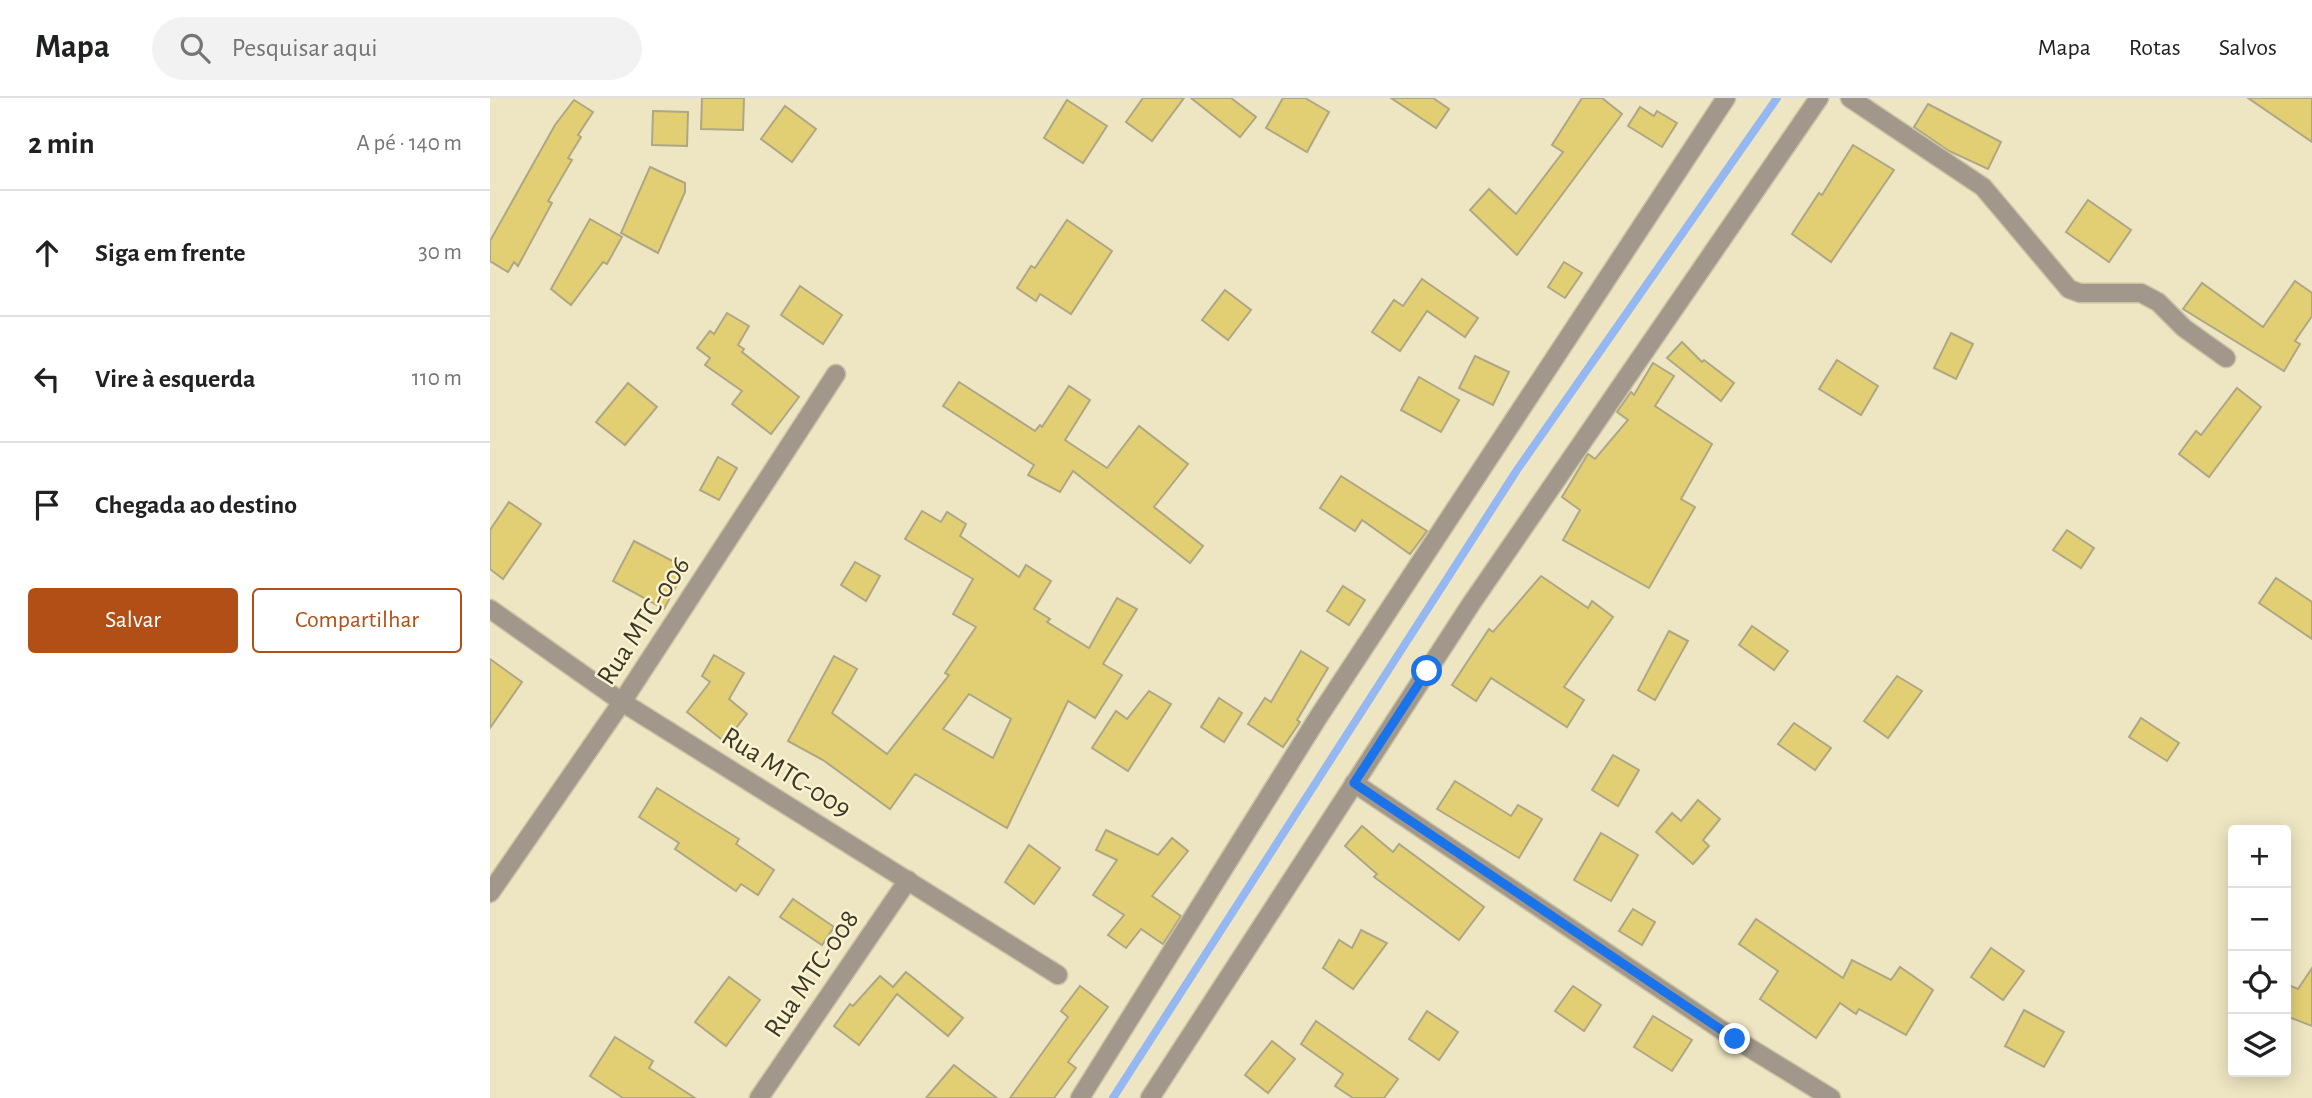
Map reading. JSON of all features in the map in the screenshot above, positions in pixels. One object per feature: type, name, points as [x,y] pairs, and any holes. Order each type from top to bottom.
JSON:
[{"type":"street","points":[[1080,1098],[1319,716],[1726,98]]},
{"type":"street","points":[[1150,1098],[1540,500],[1819,98]]},
{"type":"street","points":[[1850,98],[1983,187],[2069,289],[2080,293],[2141,293],[2158,302],[2184,328],[2226,358]]},
{"type":"street","name":"Rua MTC-006","points":[[490,893],[622,702],[836,373]]},
{"type":"street","name":"Rua MTC-009","points":[[490,609],[622,702],[1058,975]]},
{"type":"street","points":[[1354,783],[1735,1039],[1831,1098]]},
{"type":"street","name":"Rua MTC-008","points":[[759,1098],[908,880]]},
{"type":"building","points":[[702,98],[744,98],[743,130],[701,129]]},
{"type":"building","points":[[1143,98],[1184,98],[1152,141],[1126,122]]},
{"type":"building","points":[[1191,98],[1231,98],[1256,117],[1240,137]]},
{"type":"building","points":[[1283,98],[1305,98],[1329,112],[1307,152],[1266,128]]},
{"type":"building","points":[[1391,98],[1433,98],[1449,109],[1436,128]]},
{"type":"building","points":[[1582,98],[1602,98],[1622,114],[1517,255],[1470,210],[1489,189],[1516,214],[1563,152],[1552,145]]},
{"type":"building","points":[[2248,98],[2312,98],[2312,142]]},
{"type":"building","points":[[574,100],[593,112],[578,135],[581,137],[568,158],[572,160],[548,201],[552,203],[518,266],[514,262],[508,272],[490,261],[490,241],[555,125]]},
{"type":"building","points":[[1067,100],[1107,126],[1083,163],[1044,138]]},
{"type":"building","points":[[1928,104],[2001,142],[1988,169],[1949,151],[1914,127]]},
{"type":"building","points":[[785,106],[816,129],[792,162],[761,139]]},
{"type":"building","points":[[1640,107],[1654,116],[1657,111],[1677,123],[1662,147],[1628,126]]},
{"type":"building","points":[[653,111],[688,112],[687,146],[652,145]]},
{"type":"building","points":[[1853,145],[1894,170],[1831,262],[1792,234],[1819,193],[1822,195]]},
{"type":"building","points":[[650,167],[685,183],[685,192],[658,253],[621,233]]},
{"type":"building","points":[[2088,200],[2131,230],[2109,262],[2066,232]]},
{"type":"building","points":[[590,219],[622,237],[607,264],[603,262],[571,305],[551,289]]},
{"type":"building","points":[[1067,220],[1112,251],[1071,314],[1040,294],[1036,301],[1017,288],[1031,266],[1035,268]]},
{"type":"building","points":[[1564,262],[1582,273],[1565,298],[1548,287]]},
{"type":"building","points":[[1422,279],[1478,318],[1465,337],[1427,311],[1400,351],[1372,332],[1394,300],[1403,306]]},
{"type":"building","points":[[2295,281],[2312,293],[2312,316],[2295,341],[2300,344],[2284,371],[2183,309],[2202,283],[2263,327]]},
{"type":"building","points":[[800,286],[842,315],[823,344],[781,315]]},
{"type":"building","points":[[1225,290],[1251,310],[1228,340],[1202,320]]},
{"type":"building","points":[[727,313],[749,326],[738,345],[744,349],[742,352],[799,397],[771,434],[732,404],[742,391],[705,365],[710,358],[697,348],[710,331],[714,334]]},
{"type":"building","points":[[1951,333],[1973,344],[1956,379],[1934,368]]},
{"type":"building","points":[[1682,342],[1702,362],[1704,360],[1734,383],[1721,401],[1667,358]]},
{"type":"building","points":[[1475,356],[1509,372],[1493,405],[1459,388]]},
{"type":"building","points":[[1837,360],[1878,386],[1861,415],[1819,389]]},
{"type":"building","points":[[1653,363],[1674,376],[1655,406],[1712,444],[1681,499],[1695,507],[1649,588],[1563,540],[1580,510],[1562,497],[1588,454],[1595,459],[1628,420],[1617,412],[1631,392],[1634,395]]},
{"type":"building","points":[[1419,377],[1459,400],[1441,432],[1401,410]]},
{"type":"building","points":[[959,382],[1035,431],[1040,425],[1042,427],[1069,386],[1090,400],[1065,440],[1107,468],[1139,426],[1188,464],[1154,507],[1203,546],[1190,563],[1073,471],[1060,492],[1028,475],[1034,465],[943,406]]},
{"type":"building","points":[[628,383],[657,407],[625,445],[596,422]]},
{"type":"building","points":[[2237,388],[2261,407],[2209,477],[2179,454],[2196,431],[2201,435]]},
{"type":"building","points":[[718,457],[737,468],[719,500],[700,490]]},
{"type":"building","points":[[1341,476],[1427,531],[1410,554],[1362,520],[1355,531],[1320,508]]},
{"type":"building","points":[[509,502],[541,524],[503,579],[490,569],[490,530]]},
{"type":"building","points":[[922,511],[941,522],[947,512],[966,524],[960,536],[1019,577],[1026,565],[1051,581],[1034,609],[1050,619],[1047,622],[1089,648],[1117,598],[1137,609],[1103,664],[1122,675],[1095,718],[1068,701],[1007,828],[915,774],[890,809],[823,760],[788,741],[834,656],[857,669],[832,713],[887,754],[949,675],[945,673],[976,627],[953,614],[973,579],[905,539]],"holes":[[[969,694],[1011,719],[993,758],[943,729]]]},
{"type":"building","points":[[2067,530],[2094,548],[2081,568],[2053,550]]},
{"type":"building","points":[[634,541],[686,568],[664,609],[613,581]]},
{"type":"building","points":[[855,562],[880,576],[866,601],[841,585]]},
{"type":"building","points":[[1541,576],[1588,608],[1592,601],[1613,617],[1564,687],[1584,700],[1567,727],[1491,678],[1476,701],[1452,685],[1489,629],[1493,632]]},
{"type":"building","points":[[2276,578],[2312,602],[2312,639],[2259,603]]},
{"type":"building","points":[[1343,586],[1365,600],[1349,625],[1327,611]]},
{"type":"building","points":[[1752,626],[1788,651],[1774,670],[1739,645]]},
{"type":"building","points":[[1669,631],[1688,641],[1655,700],[1638,690]]},
{"type":"building","points":[[1301,651],[1328,668],[1297,720],[1300,722],[1283,747],[1248,724],[1265,698],[1271,702]]},
{"type":"building","points":[[714,655],[744,673],[729,699],[747,714],[725,742],[687,712],[710,682],[702,676]]},
{"type":"building","points":[[490,659],[522,682],[490,728]]},
{"type":"building","points":[[1897,676],[1922,691],[1888,738],[1864,721]]},
{"type":"building","points":[[1149,691],[1171,704],[1128,771],[1092,748],[1116,711],[1127,719]]},
{"type":"building","points":[[1219,698],[1242,713],[1224,742],[1201,727]]},
{"type":"building","points":[[2141,718],[2179,743],[2167,761],[2129,737]]},
{"type":"building","points":[[1794,723],[1831,748],[1815,770],[1778,744]]},
{"type":"building","points":[[1613,755],[1639,770],[1618,806],[1592,790]]},
{"type":"building","points":[[1455,781],[1511,816],[1518,805],[1542,819],[1519,858],[1437,809]]},
{"type":"building","points":[[657,788],[739,839],[736,844],[774,870],[758,895],[741,884],[736,891],[675,849],[679,843],[639,817]]},
{"type":"building","points":[[1698,800],[1720,819],[1703,840],[1709,846],[1693,864],[1656,832],[1672,813],[1681,821]]},
{"type":"building","points":[[1362,826],[1393,852],[1399,844],[1484,907],[1459,940],[1374,877],[1377,874],[1345,846]]},
{"type":"building","points":[[1106,830],[1158,855],[1172,838],[1188,851],[1152,896],[1181,916],[1163,944],[1141,929],[1126,948],[1108,935],[1124,915],[1093,895],[1117,860],[1096,850]]},
{"type":"building","points":[[1601,833],[1638,855],[1611,901],[1574,880]]},
{"type":"building","points":[[1029,845],[1060,868],[1034,904],[1005,882]]},
{"type":"building","points":[[793,899],[834,927],[822,945],[780,917]]},
{"type":"building","points":[[1633,909],[1655,922],[1642,945],[1619,931]]},
{"type":"building","points":[[1756,919],[1843,978],[1852,960],[1891,980],[1900,967],[1933,990],[1906,1035],[1859,1009],[1856,1014],[1840,1003],[1816,1038],[1760,999],[1778,971],[1739,944]]},
{"type":"building","points":[[1361,930],[1387,943],[1353,989],[1323,968],[1339,940],[1352,948]]},
{"type":"building","points":[[1991,948],[2024,971],[2003,1000],[1971,977]]},
{"type":"building","points":[[2312,968],[2312,1026],[2291,1018],[2291,986],[2298,989]]},
{"type":"building","points":[[906,972],[963,1018],[948,1036],[897,994],[859,1045],[834,1026],[850,1004],[853,1006],[880,976],[893,987]]},
{"type":"building","points":[[729,977],[760,1000],[726,1046],[695,1022]]},
{"type":"building","points":[[1080,986],[1108,1007],[1068,1062],[1076,1068],[1054,1098],[1010,1098],[1068,1017],[1061,1011]]},
{"type":"building","points":[[1573,986],[1601,1005],[1584,1031],[1555,1011]]},
{"type":"building","points":[[2024,1010],[2064,1032],[2044,1067],[2005,1046]]},
{"type":"building","points":[[1427,1011],[1458,1032],[1439,1060],[1409,1039]]},
{"type":"building","points":[[1653,1016],[1692,1040],[1672,1071],[1634,1047]]},
{"type":"building","points":[[1316,1021],[1398,1079],[1384,1098],[1353,1098],[1335,1086],[1343,1074],[1301,1044]]},
{"type":"building","points":[[615,1037],[653,1061],[649,1068],[695,1098],[623,1098],[590,1076]]},
{"type":"building","points":[[1272,1041],[1295,1059],[1268,1093],[1245,1075]]},
{"type":"building","points":[[954,1065],[964,1073],[997,1098],[926,1098]]},
{"type":"waterway","points":[[1113,1098],[1517,470],[1777,98]]},
{"type":"route","points":[[1427,671],[1354,783],[1735,1039]]}]
